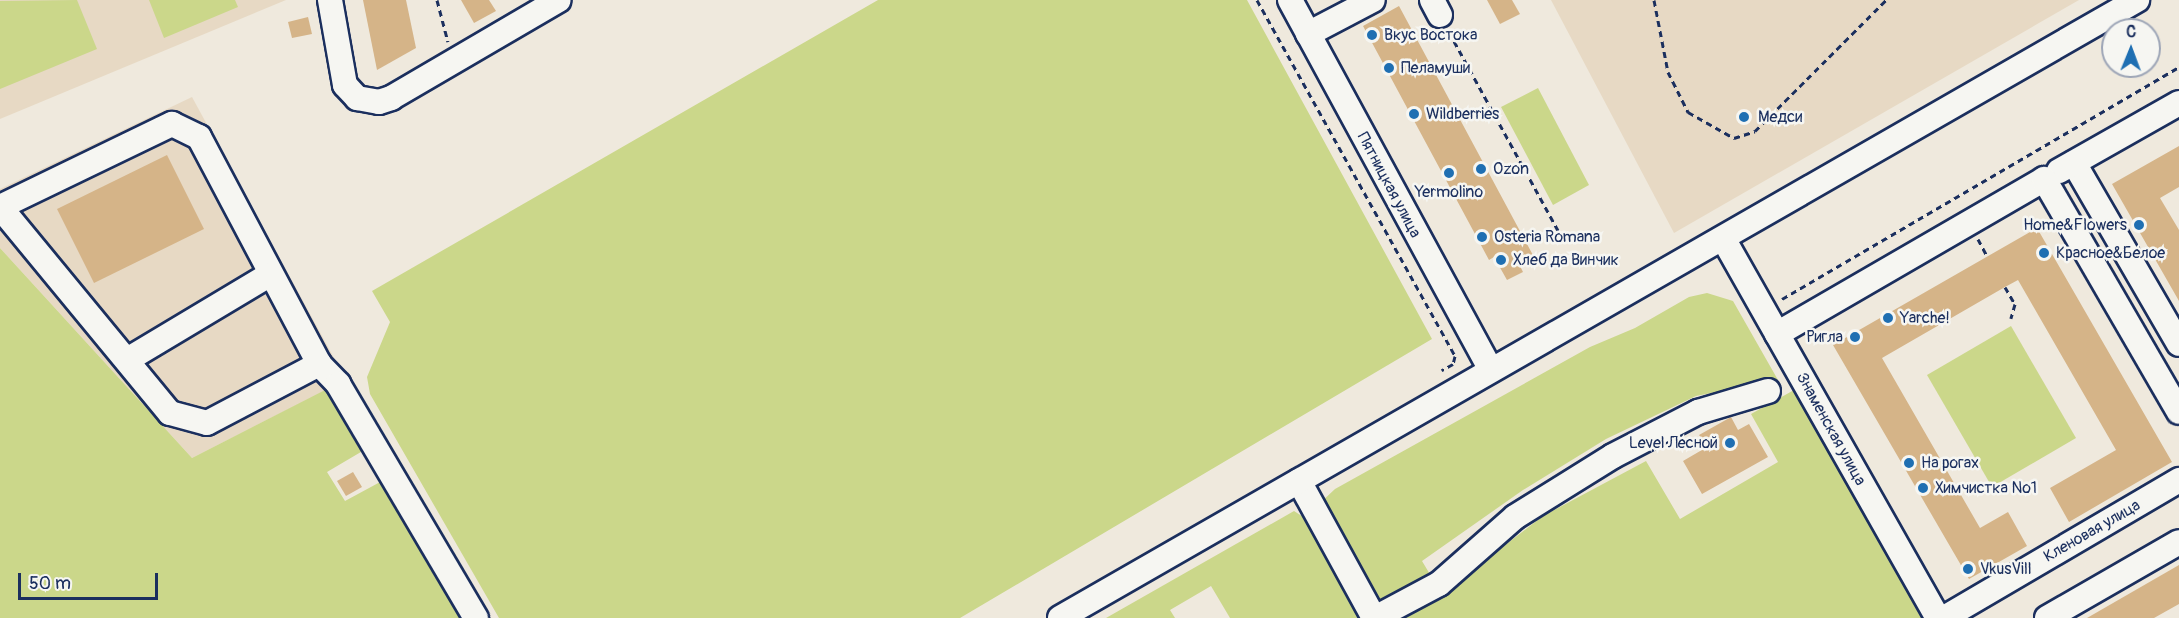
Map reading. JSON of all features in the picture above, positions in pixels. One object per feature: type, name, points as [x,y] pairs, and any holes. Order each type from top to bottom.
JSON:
[{"type":"street","points":[[330,0],[345,86],[357,98],[379,102],[391,98],[458,59],[491,27],[559,0]]},
{"type":"street","name":"Пятницкая улица","points":[[1290,0],[1490,369]]},
{"type":"street","points":[[1308,34],[1373,0]]},
{"type":"street","points":[[1060,618],[1490,369],[1724,240],[2137,0]]},
{"type":"street","points":[[1777,334],[2179,103]]},
{"type":"street","points":[[320,364],[207,423],[170,414],[0,207],[172,124],[199,136],[269,275],[320,364],[338,384],[476,618]]},
{"type":"street","points":[[2074,163],[2179,344]]},
{"type":"street","points":[[2044,179],[2179,412]]},
{"type":"street","name":"Знаменская улица","points":[[1724,240],[1938,618]]},
{"type":"street","points":[[127,360],[269,275]]},
{"type":"street","points":[[1299,481],[1375,618],[1438,584],[1515,517],[1613,456],[1698,412],[1768,392]]},
{"type":"street","name":"Кленовая улица","points":[[1944,618],[2179,480]]},
{"type":"street","points":[[2047,618],[2179,542]]},
{"type":"path","points":[[438,0],[448,42],[458,59]]},
{"type":"path","points":[[1257,0],[1455,356],[1453,364],[1442,370]]},
{"type":"path","points":[[1654,0],[1668,72],[1688,112],[1734,138],[1755,131],[1886,0]]},
{"type":"path","points":[[1436,7],[1561,236]]},
{"type":"path","points":[[1785,298],[2179,67]]},
{"type":"path","points":[[2005,287],[2015,304],[2012,318]]},
{"type":"shaded area","points":[[0,0],[286,0],[0,119]]},
{"type":"shaded area","name":"Медси","points":[[1551,0],[2079,0],[1674,233]]},
{"type":"shaded area","points":[[192,97],[346,380],[192,458],[0,248],[0,189]]},
{"type":"green space","points":[[77,0],[97,49],[0,89],[0,1]]},
{"type":"green space","points":[[149,0],[235,0],[238,7],[164,38]]},
{"type":"green space","points":[[878,0],[1247,0],[1432,339],[960,618],[499,618],[370,394],[367,377],[390,322],[372,291]]},
{"type":"green space","points":[[1538,88],[1589,185],[1553,205],[1501,107]]},
{"type":"green space","points":[[0,248],[192,458],[329,388],[366,449],[327,472],[345,501],[382,481],[460,618],[0,618]]},
{"type":"green space","points":[[1707,293],[1733,301],[1778,380],[1696,396],[1606,439],[1523,490],[1422,561],[1431,576],[1378,605],[1319,504],[1335,489],[1590,347],[1635,328],[1689,297]]},
{"type":"green space","points":[[2011,326],[2076,438],[1992,487],[1927,375]]},
{"type":"green space","points":[[1794,390],[1924,618],[1397,618],[1453,585],[1543,516],[1646,461],[1680,519],[1778,462],[1751,414]]},
{"type":"green space","points":[[1294,511],[1308,520],[1361,618],[1230,618],[1211,586],[1170,610],[1175,618],[1106,618]]},
{"type":"building","points":[[363,0],[406,0],[416,48],[377,70]]},
{"type":"building","points":[[461,0],[489,0],[496,11],[474,23]]},
{"type":"building","points":[[1487,0],[1512,0],[1520,14],[1500,24]]},
{"type":"building","points":[[1399,6],[1534,257],[1519,264],[1523,272],[1507,280],[1494,257],[1489,260],[1363,26]]},
{"type":"building","points":[[308,17],[312,34],[292,38],[288,22]]},
{"type":"building","points":[[2179,146],[2179,187],[2160,198],[2179,230],[2179,301],[2112,184]]},
{"type":"building","points":[[167,155],[204,229],[94,283],[57,209]]},
{"type":"building","points":[[2037,228],[2172,462],[2069,522],[2050,488],[2116,450],[2018,280],[2005,287],[1882,358],[1980,528],[2008,512],[2027,546],[1969,579],[1833,345]]},
{"type":"building","points":[[1731,417],[1738,430],[1749,424],[1768,457],[1702,494],[1683,461],[1707,447],[1699,435]]},
{"type":"building","points":[[353,472],[362,487],[346,496],[337,481]]},
{"type":"building","points":[[2179,565],[2179,604],[2154,618],[2087,618]]},
{"type":"place","name":"Вкус Востока","points":[[1372,35]]},
{"type":"place","name":"Пеламуши","points":[[1389,68]]},
{"type":"place","name":"Wildberries","points":[[1414,114]]},
{"type":"place","name":"Медси","points":[[1744,117]]},
{"type":"place","name":"Ozon","points":[[1481,169]]},
{"type":"place","name":"Yermolino","points":[[1449,173]]},
{"type":"place","name":"Home&Flowers","points":[[2139,225]]},
{"type":"place","name":"Osteria Romana","points":[[1482,237]]},
{"type":"place","name":"Красное&Белое","points":[[2044,253]]},
{"type":"place","name":"Хлеб да Винчик","points":[[1501,260]]},
{"type":"place","name":"Yarche!","points":[[1888,318]]},
{"type":"place","name":"Ригла","points":[[1855,337]]},
{"type":"place","name":"Level Лесной","points":[[1730,443]]},
{"type":"place","name":"На рогах","points":[[1909,463]]},
{"type":"place","name":"Химчистка №1","points":[[1923,488]]},
{"type":"place","name":"VkusVill","points":[[1968,569]]}]
